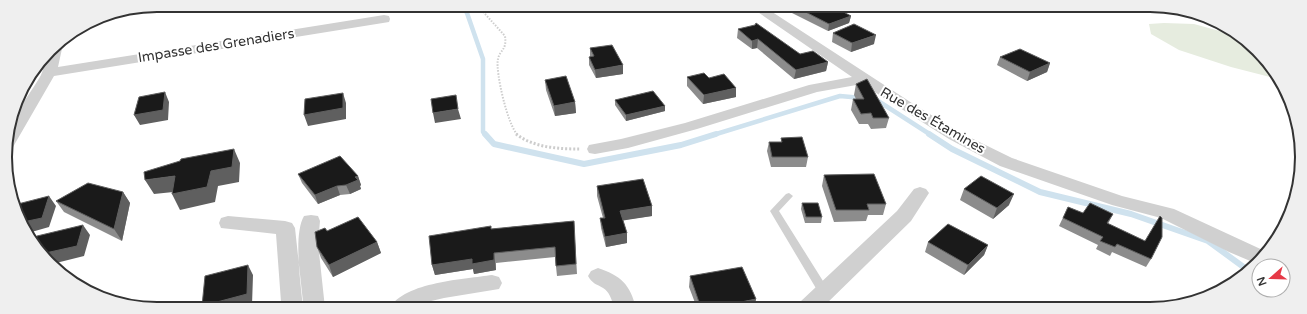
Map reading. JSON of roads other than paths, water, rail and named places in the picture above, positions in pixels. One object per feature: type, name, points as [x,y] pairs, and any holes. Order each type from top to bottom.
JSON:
[{"type":"street","name":"Rue des Étamines","points":[[764,12],[864,79],[955,136],[1006,162],[1118,201],[1167,213],[1257,256]]},
{"type":"street","name":"Impasse des Grenadiers","points":[[49,73],[384,19]]},
{"type":"street","points":[[15,131],[49,73],[53,55]]},
{"type":"street","points":[[595,149],[691,126],[814,88],[864,79]]},
{"type":"street","points":[[814,302],[904,216],[920,193]]},
{"type":"street","points":[[311,221],[308,243],[313,302]]},
{"type":"street","points":[[228,223],[285,228],[292,302]]},
{"type":"street","points":[[598,276],[608,279],[618,287],[623,302]]},
{"type":"street","points":[[407,302],[430,293],[492,283]]},
{"type":"lane","points":[[789,196],[774,211],[824,292]]},
{"type":"waterway","points":[[466,12],[483,59],[483,132],[485,134]]},
{"type":"waterway","points":[[713,135],[840,96],[862,98]]},
{"type":"waterway","points":[[875,99],[931,135]]},
{"type":"waterway","points":[[485,134],[494,144],[584,164],[681,145],[716,134]]},
{"type":"waterway","points":[[929,134],[952,149],[1040,192],[1131,214],[1208,241],[1244,267]]}]
